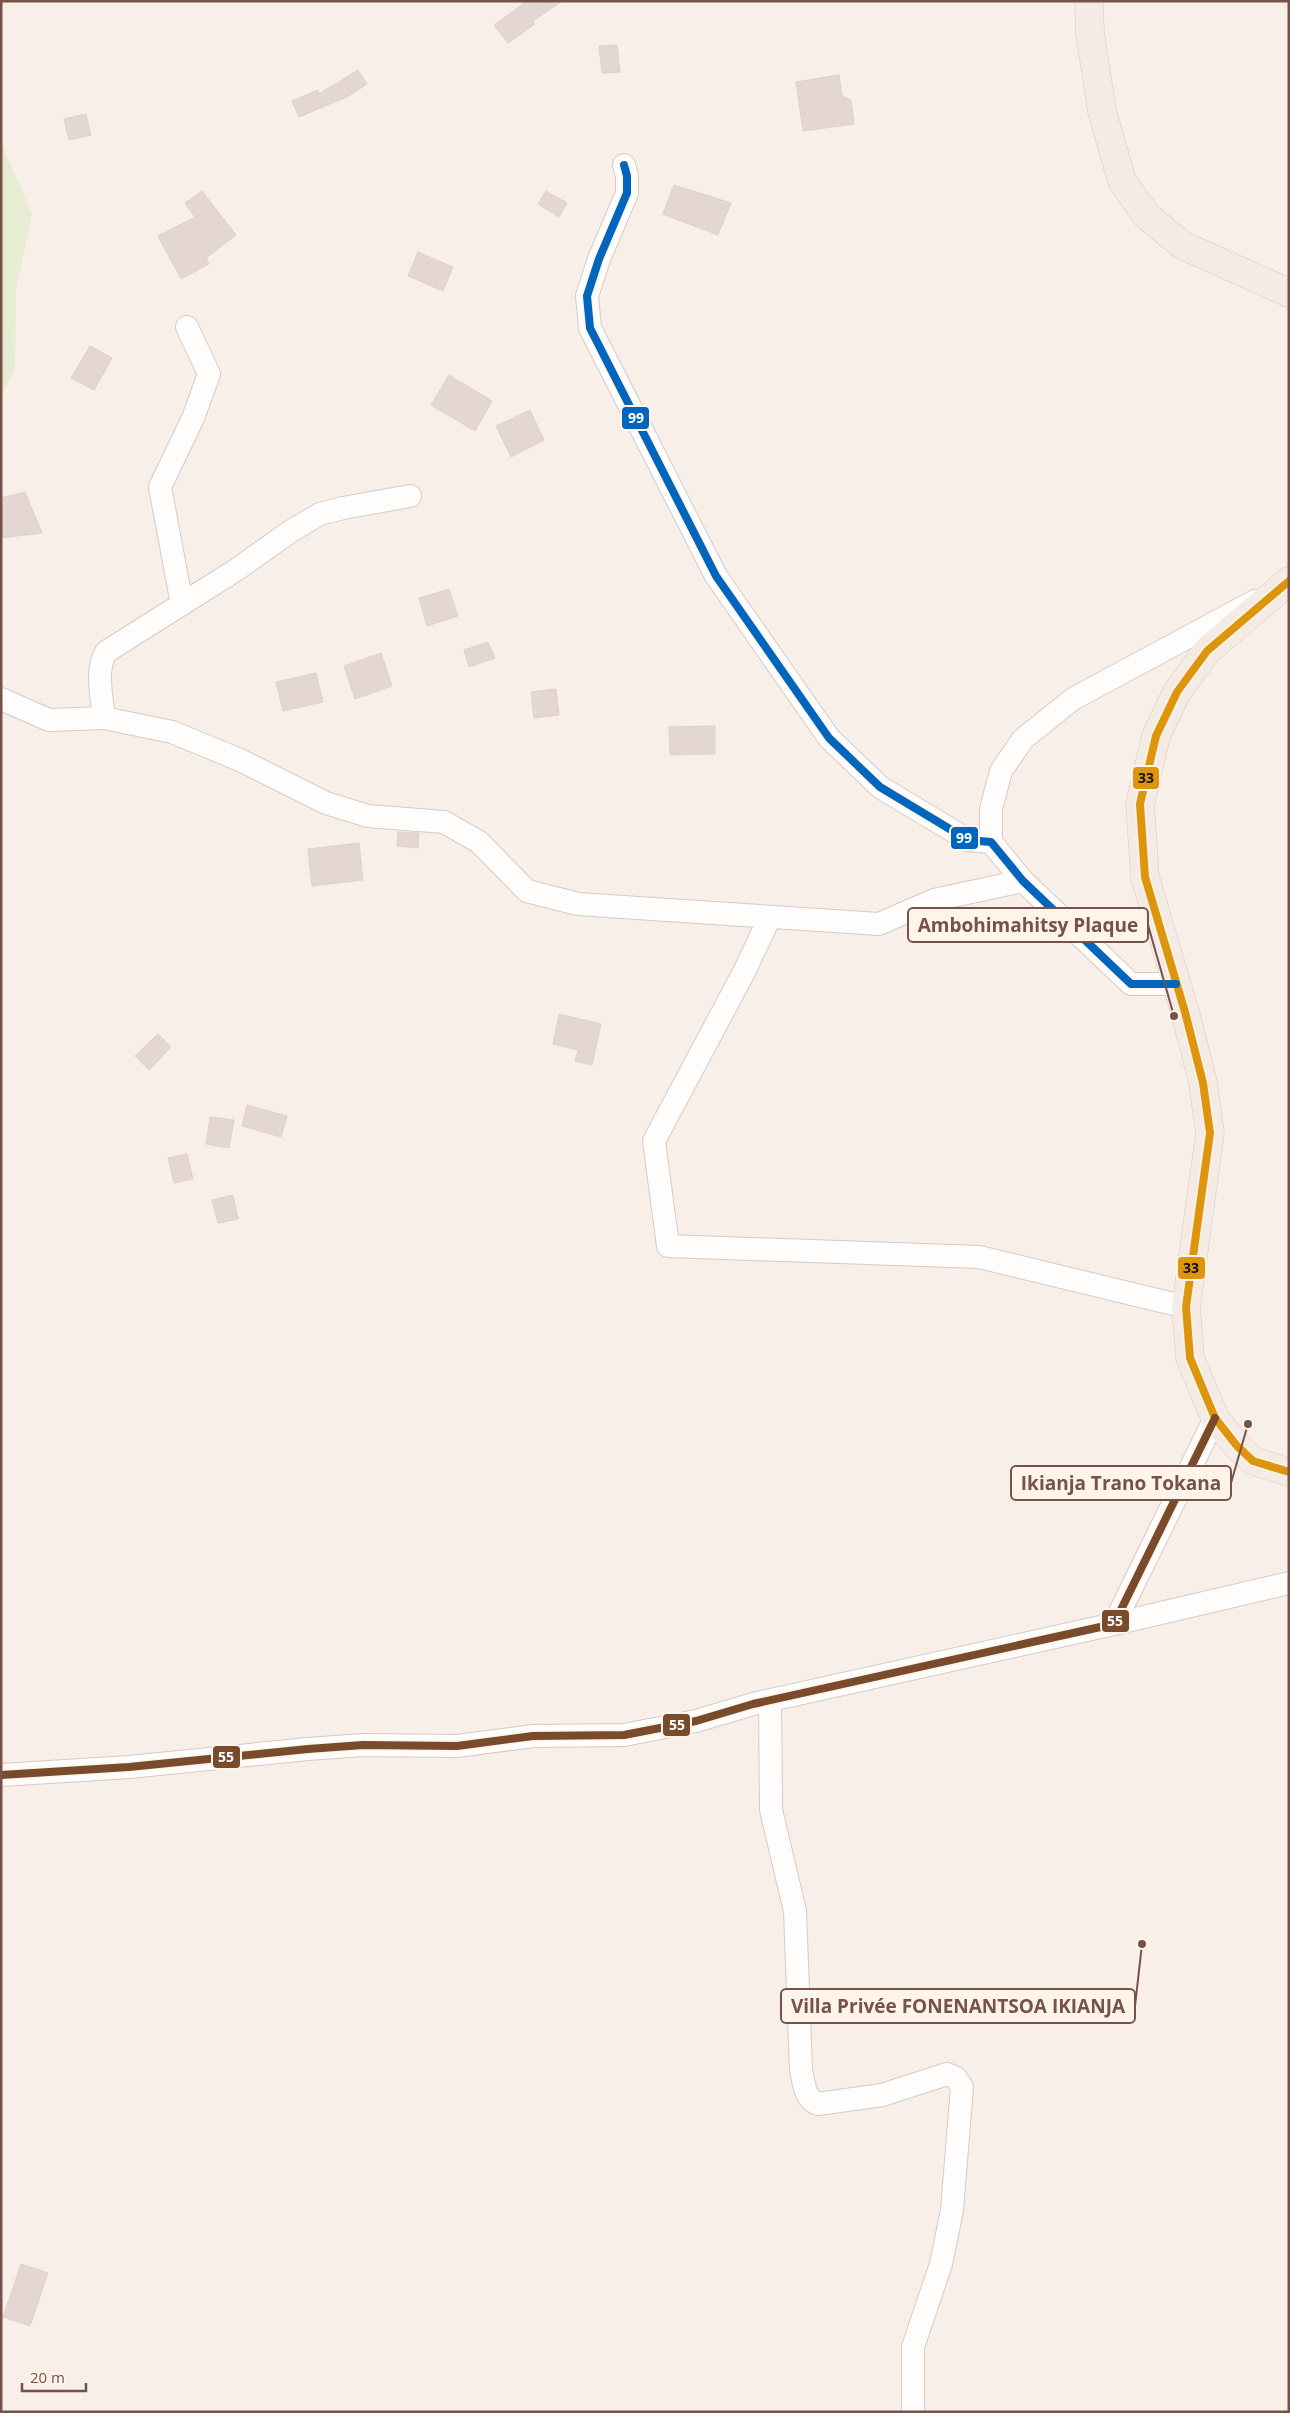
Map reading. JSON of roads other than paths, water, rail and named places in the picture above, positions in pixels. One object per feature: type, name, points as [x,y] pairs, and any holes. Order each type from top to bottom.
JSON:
[{"type":"main road","points":[[1089,1],[1090,33],[1102,111],[1122,181],[1146,216],[1182,245],[1289,292]]},
{"type":"main road","points":[[1286,584],[1206,651],[1176,692],[1156,736],[1140,804],[1145,877],[1203,1083],[1210,1133],[1186,1307],[1190,1358],[1215,1418],[1237,1446],[1254,1461],[1286,1465]]},
{"type":"street","points":[[624,165],[627,176],[627,193],[599,259],[587,296],[590,328],[716,576],[829,738],[880,787],[968,840],[992,842]]},
{"type":"street","points":[[182,604],[160,487],[193,418],[209,374],[187,327]]},
{"type":"street","points":[[104,718],[100,671],[101,661],[106,652],[320,514],[410,496]]},
{"type":"street","points":[[1176,984],[1131,984],[1023,881],[992,842],[991,809],[1001,771],[1023,739],[1073,699],[1286,584]]},
{"type":"street","points":[[1,698],[49,720],[104,718],[172,732],[240,760],[326,803],[360,814],[444,822],[479,842],[527,891],[578,904],[879,924],[934,900],[1023,881]]},
{"type":"street","points":[[770,918],[744,972],[654,1141],[668,1246],[979,1257],[1186,1307]]},
{"type":"street","points":[[1114,1624],[1215,1418]]},
{"type":"street","points":[[1,1775],[129,1767],[363,1745],[456,1746],[533,1736],[624,1735],[696,1721],[770,1701],[1289,1583]]},
{"type":"street","points":[[770,1701],[770,1810],[796,1911],[801,2070],[806,2092],[813,2102],[818,2104],[882,2095],[947,2074],[956,2078],[962,2087],[952,2210],[941,2264],[913,2347],[912,2412]]},
{"type":"place","name":"Ambohimahitsy Plaque","points":[[1174,1016]]},
{"type":"place","name":"Ikianja Trano Tokana","points":[[1248,1424]]},
{"type":"place","name":"Villa Privée FONENANTSOA IKIANJA","points":[[1142,1944]]}]
